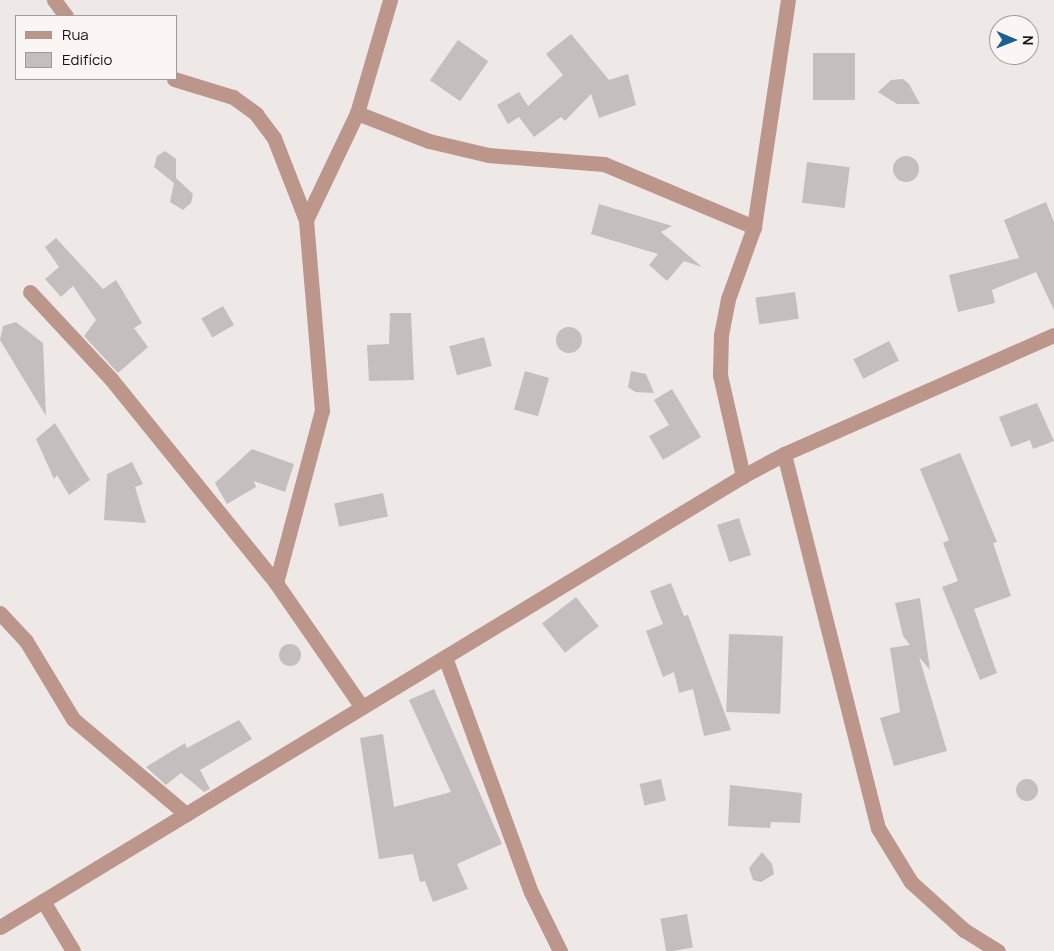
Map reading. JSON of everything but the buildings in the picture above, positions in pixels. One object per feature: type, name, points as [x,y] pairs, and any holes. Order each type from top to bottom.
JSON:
[{"type":"street","points":[[54,0],[65,15]]},
{"type":"street","points":[[306,220],[357,113],[390,0]]},
{"type":"street","points":[[743,476],[720,375],[721,334],[728,299],[754,227],[788,0]]},
{"type":"street","points":[[177,80],[233,97],[256,114],[274,138],[306,220],[322,410],[318,435],[276,583]]},
{"type":"street","points":[[357,113],[429,141],[488,155],[604,164],[754,227]]},
{"type":"street","points":[[30,292],[111,379],[276,583],[362,707]]},
{"type":"street","points":[[0,927],[362,707],[446,660],[743,476],[784,454],[1054,335]]},
{"type":"street","points":[[784,454],[878,828],[911,882],[964,930],[998,951]]},
{"type":"street","points":[[0,613],[26,641],[73,719],[186,814]]},
{"type":"street","points":[[446,660],[531,892],[560,951]]},
{"type":"street","points":[[43,901],[73,951]]}]
